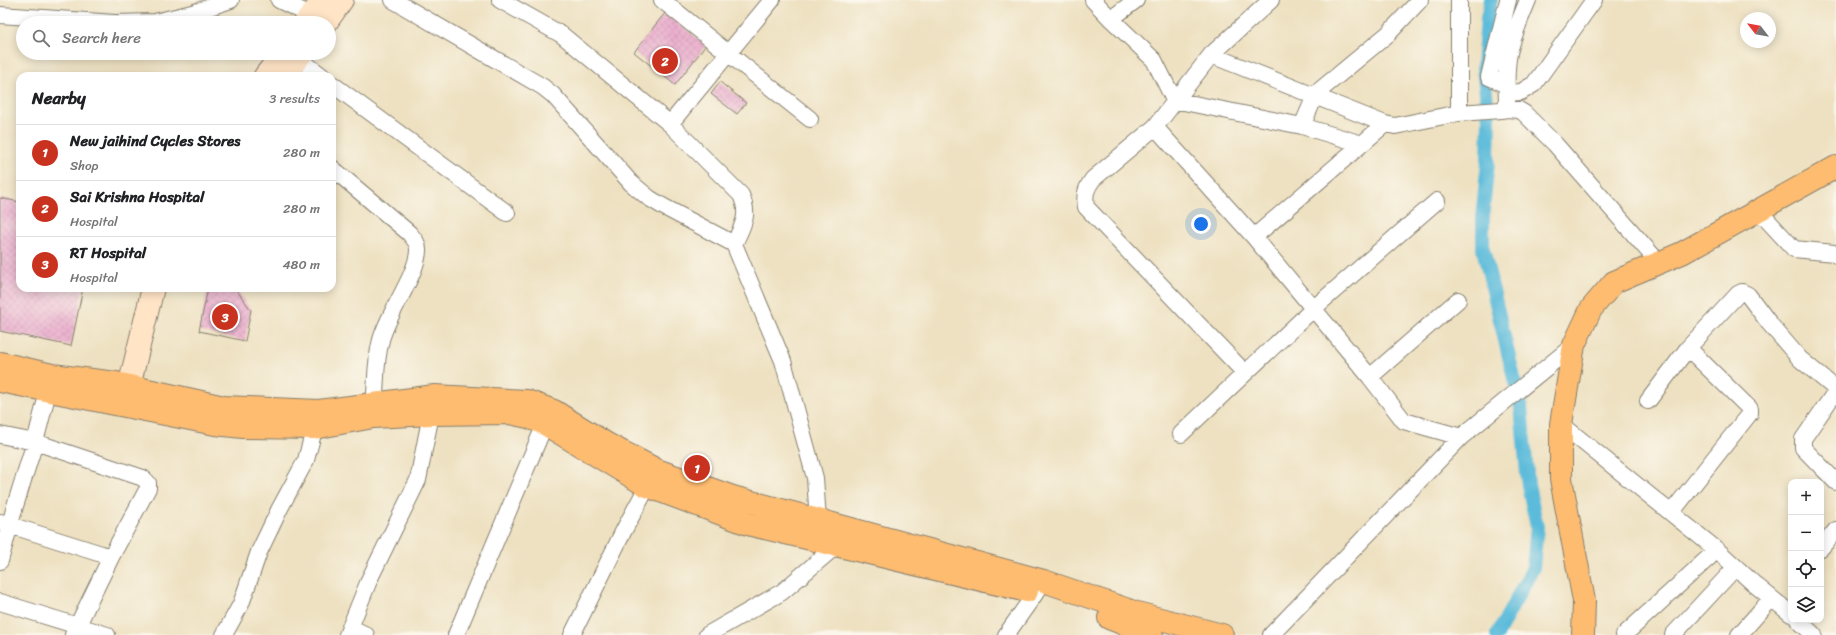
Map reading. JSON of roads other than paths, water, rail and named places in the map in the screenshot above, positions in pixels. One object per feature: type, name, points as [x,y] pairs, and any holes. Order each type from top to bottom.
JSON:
[{"type":"main road","points":[[1583,635],[1584,601],[1561,479],[1561,424],[1574,345],[1591,309],[1614,282],[1682,253],[1836,167]]},
{"type":"main road","points":[[0,363],[50,383]]},
{"type":"main road","points":[[0,381],[50,383],[120,395],[224,407],[316,420],[374,410],[433,405],[527,401],[554,411],[607,444],[652,478]]},
{"type":"main road","points":[[433,405],[510,413],[528,417],[545,424],[652,478],[733,497],[816,530],[838,546],[1039,587],[1152,635]]},
{"type":"main road","points":[[816,530],[855,529],[1039,587],[1222,635]]},
{"type":"street","points":[[168,16],[188,7],[231,0]]},
{"type":"street","points":[[279,0],[316,15],[342,0]]},
{"type":"street","points":[[393,0],[543,87],[553,95],[631,183],[649,198],[664,208],[734,244],[783,361],[815,478],[816,530]]},
{"type":"street","points":[[502,0],[562,35],[670,124],[741,194],[745,203],[746,218],[734,244]]},
{"type":"street","points":[[662,0],[810,119]]},
{"type":"street","points":[[670,124],[772,0]]},
{"type":"street","points":[[1093,0],[1154,60],[1174,100]]},
{"type":"street","points":[[1111,19],[1136,0]]},
{"type":"street","points":[[1245,373],[1086,207],[1084,198],[1087,188],[1093,179],[1155,127],[1174,100],[1211,55],[1271,0]]},
{"type":"street","points":[[1302,126],[1315,96],[1323,87],[1388,34],[1420,0]]},
{"type":"street","points":[[1459,0],[1459,113]]},
{"type":"street","points":[[1508,0],[1488,77],[1507,89],[1521,92],[1534,84],[1594,0]]},
{"type":"street","points":[[1504,110],[1509,54],[1514,36],[1528,0]]},
{"type":"street","points":[[0,15],[16,16]]},
{"type":"street","points":[[1211,55],[1385,124],[1395,126],[1459,113],[1519,110],[1524,113],[1555,144],[1659,263]]},
{"type":"street","points":[[271,72],[287,60]]},
{"type":"street","points":[[286,72],[292,60]]},
{"type":"street","points":[[301,60],[317,72]]},
{"type":"street","points":[[336,87],[507,213]]},
{"type":"street","points":[[1174,100],[1302,126],[1362,144]]},
{"type":"street","points":[[1254,237],[1385,124]]},
{"type":"street","points":[[1155,127],[1254,237],[1370,377],[1404,421],[1461,437]]},
{"type":"street","points":[[336,171],[409,233],[415,240],[418,249],[415,266],[381,338],[376,359],[374,410]]},
{"type":"street","points":[[1181,434],[1313,309],[1437,201]]},
{"type":"street","points":[[1758,210],[1794,249],[1834,253],[1836,255]]},
{"type":"street","points":[[120,395],[137,292]]},
{"type":"street","points":[[120,395],[152,292]]},
{"type":"street","points":[[1648,401],[1688,348],[1738,294],[1742,292],[1748,295],[1769,323],[1800,359],[1836,390],[1803,439],[1802,444],[1803,448],[1836,482]]},
{"type":"street","points":[[1370,377],[1458,300]]},
{"type":"street","points":[[1271,635],[1461,437],[1574,345]]},
{"type":"street","points":[[1671,513],[1750,413],[1750,410],[1688,348]]},
{"type":"street","points":[[0,561],[5,523],[35,442],[50,383]]},
{"type":"street","points":[[366,635],[348,631],[370,578],[418,480],[433,405]]},
{"type":"street","points":[[224,635],[241,604],[259,552],[280,508],[306,460],[316,420]]},
{"type":"street","points":[[456,635],[545,424]]},
{"type":"street","points":[[1561,424],[1717,550],[1771,599],[1788,612]]},
{"type":"street","points":[[0,435],[35,442],[146,480],[148,488],[75,630]]},
{"type":"street","points":[[572,635],[652,478]]},
{"type":"street","points":[[5,523],[111,558]]},
{"type":"street","points":[[707,635],[782,592],[838,546],[855,529]]},
{"type":"street","points":[[1824,544],[1836,530]]},
{"type":"street","points":[[1624,635],[1717,550]]},
{"type":"street","points":[[1673,635],[1736,568]]},
{"type":"street","points":[[1006,635],[1039,587]]},
{"type":"street","points":[[1739,635],[1771,599]]},
{"type":"street","points":[[0,602],[75,630],[107,635]]},
{"type":"waterway","points":[[1491,0],[1487,18],[1483,68],[1489,119],[1488,162],[1483,209],[1483,249],[1521,407],[1528,485],[1537,527],[1533,568],[1497,635]]},
{"type":"place","name":"Sai Krishna Hospital","points":[[665,61]]},
{"type":"place","name":"RT Hospital","points":[[225,317]]},
{"type":"place","name":"New jaihind Cycles Stores","points":[[697,468]]}]
